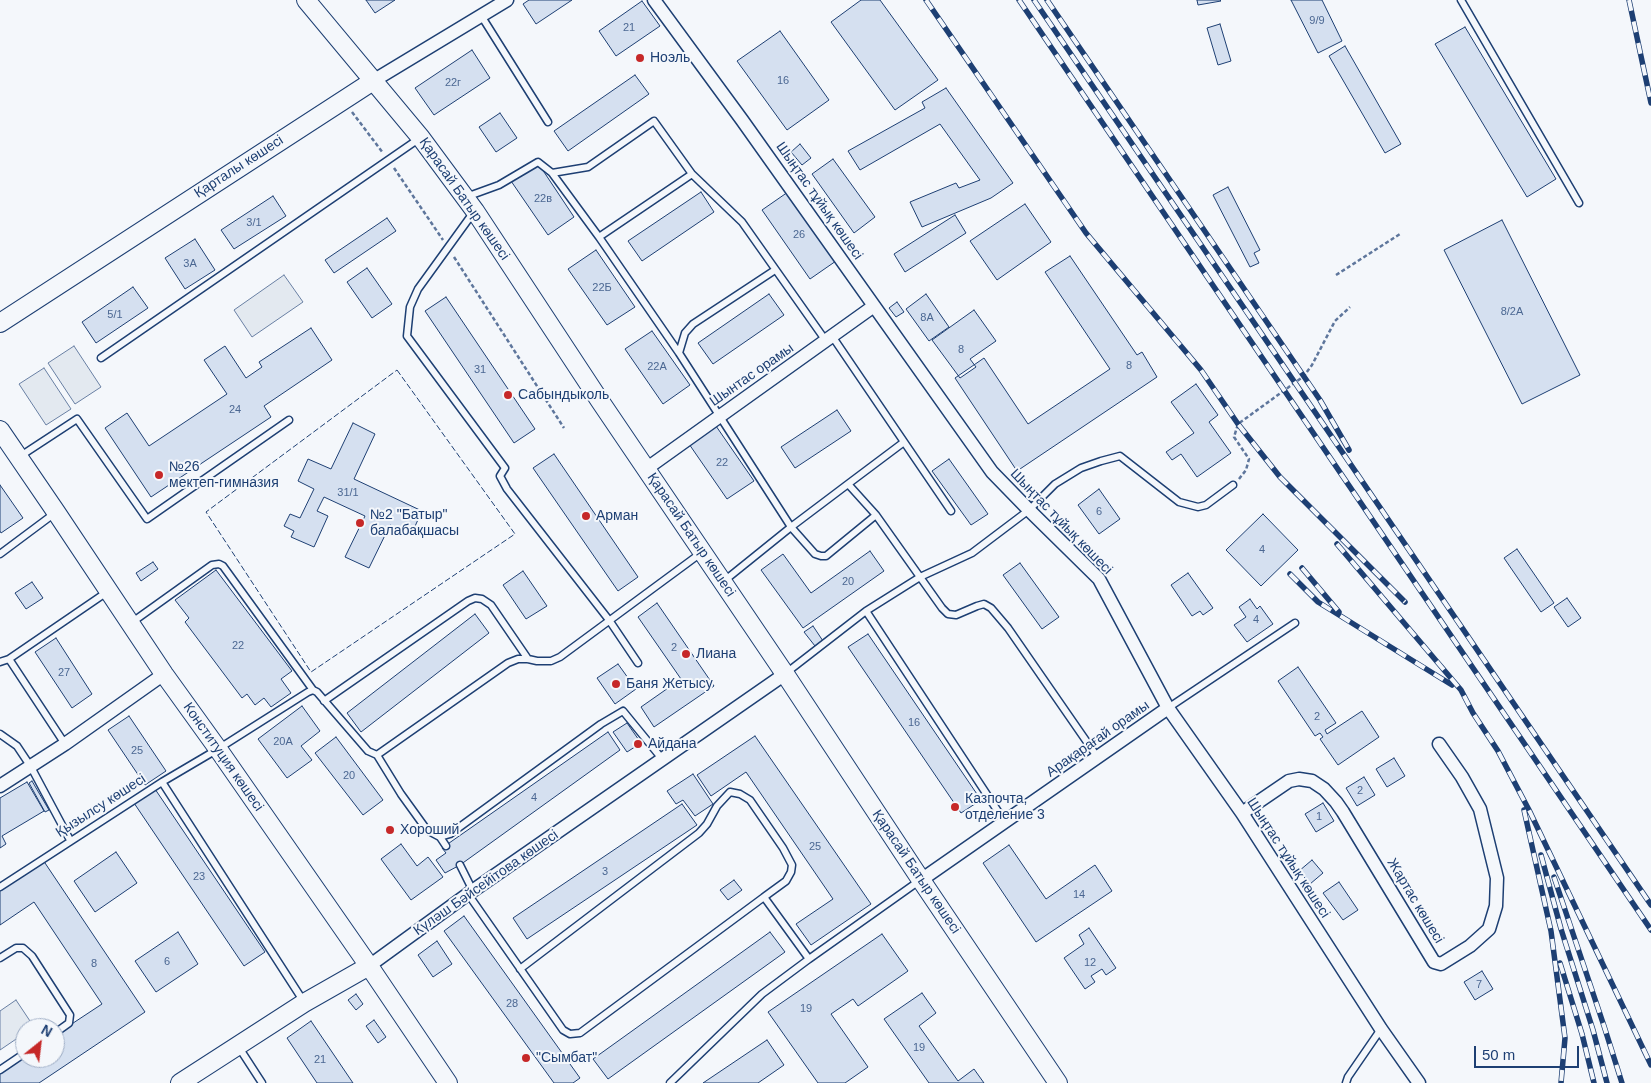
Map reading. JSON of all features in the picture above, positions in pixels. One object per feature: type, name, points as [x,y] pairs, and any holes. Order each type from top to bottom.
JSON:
[{"type":"street","name":"Қарасай Батыр көшесі","points":[[306,0],[420,138],[470,204],[1058,1083]]},
{"type":"street","points":[[482,17],[507,0]]},
{"type":"street","name":"Шыңтас тұйық көшесі","points":[[654,0],[742,120],[992,472],[1099,578],[1168,708],[1242,813],[1381,1029],[1418,1083]]},
{"type":"street","name":"Қарталы көшесі","points":[[5,319],[373,80],[482,17]]},
{"type":"street","name":"Шынтас орамы","points":[[646,469],[874,306]]},
{"type":"street","points":[[0,334],[5,319]]},
{"type":"street","name":"Конституция көшесі","points":[[0,430],[164,674],[369,966],[448,1083]]},
{"type":"street","points":[[0,786],[65,744],[164,674]]},
{"type":"street","name":"Күләш Бәйсейітова көшесі","points":[[180,1083],[304,1003],[369,966],[471,892],[785,674]]},
{"type":"street","name":"Арақарағай орамы","points":[[921,880],[1168,708]]},
{"type":"street","name":"Жартас көшесі","points":[[1242,813],[1289,781],[1299,778],[1312,782],[1324,789],[1343,812],[1434,962],[1441,964],[1470,946],[1489,929],[1496,906],[1497,878],[1480,809],[1462,777],[1439,744]]},
{"type":"lane","points":[[1461,0],[1579,203]]},
{"type":"lane","points":[[482,17],[548,122]]},
{"type":"lane","points":[[552,173],[588,167],[654,121],[692,174],[742,222],[775,270],[829,339],[904,442],[951,512]]},
{"type":"lane","points":[[101,358],[420,138]]},
{"type":"lane","points":[[638,663],[610,620],[506,489],[500,476],[505,468],[407,336],[410,307],[418,289],[448,248],[470,204],[498,185],[538,162],[552,173],[680,353],[792,527],[815,554],[826,556],[876,515]]},
{"type":"lane","points":[[599,237],[692,174]]},
{"type":"lane","points":[[680,353],[685,333],[694,324],[775,270]]},
{"type":"lane","points":[[19,457],[77,419],[147,519],[289,420]]},
{"type":"lane","points":[[724,582],[792,527],[904,442]]},
{"type":"lane","points":[[785,674],[866,611],[920,577],[972,552],[1029,510],[1055,484],[1081,468],[1120,456],[1179,502],[1198,507],[1206,504],[1233,485]]},
{"type":"lane","points":[[848,484],[876,515],[948,614],[956,615],[984,604],[999,616],[1098,758]]},
{"type":"lane","points":[[0,554],[56,512]]},
{"type":"lane","points":[[377,755],[508,663],[518,659],[551,661],[560,657],[702,552]]},
{"type":"lane","points":[[130,624],[212,565],[219,564],[223,566],[313,690],[317,692],[368,751],[377,755],[401,794],[428,830],[440,838],[446,846]]},
{"type":"lane","points":[[0,662],[9,658],[109,591]]},
{"type":"lane","points":[[324,701],[475,598],[482,599],[491,605],[528,659]]},
{"type":"lane","points":[[866,611],[1005,822]]},
{"type":"lane","points":[[1168,708],[1295,622]]},
{"type":"lane","points":[[9,658],[65,744]]},
{"type":"lane","name":"Қызылсу көшесі","points":[[0,887],[162,782],[313,690]]},
{"type":"lane","points":[[440,838],[450,834],[601,724],[623,711],[663,760]]},
{"type":"lane","points":[[0,734],[17,746],[31,767],[70,840]]},
{"type":"lane","points":[[162,782],[304,1003]]},
{"type":"lane","points":[[460,865],[471,892],[520,969],[564,1030],[570,1034],[580,1033],[764,897],[786,880],[791,872],[792,865],[783,848],[750,800],[740,794],[730,792],[717,806],[699,834],[520,969]]},
{"type":"lane","points":[[670,1083],[762,994],[921,880]]},
{"type":"lane","points":[[764,897],[809,959]]},
{"type":"lane","points":[[0,958],[16,948],[23,948],[32,956],[70,1015],[70,1023],[65,1026]]},
{"type":"lane","points":[[1346,1083],[1348,1077],[1381,1029]]},
{"type":"lane","points":[[238,1045],[262,1083]]},
{"type":"lane","points":[[0,1070],[15,1060]]},
{"type":"path","points":[[351,110],[388,160],[448,248],[564,428]]},
{"type":"path","points":[[1336,275],[1400,234]]},
{"type":"path","points":[[1233,485],[1246,470],[1249,459],[1234,436],[1238,424],[1304,376],[1312,365],[1335,321],[1350,307]]},
{"type":"shaded area","points":[[284,275],[303,302],[252,337],[234,310]]},
{"type":"shaded area","points":[[74,346],[101,387],[75,404],[48,363]]},
{"type":"shaded area","points":[[44,368],[71,409],[46,425],[19,384]]},
{"type":"shaded area","points":[[16,1000],[28,1018],[15,1018],[15,1040],[0,1050],[0,1011]]},
{"type":"building","points":[[366,0],[395,0],[375,13]]},
{"type":"building","points":[[529,0],[572,0],[536,24],[523,4]]},
{"type":"building","points":[[861,0],[880,0],[938,80],[895,110],[831,22]]},
{"type":"building","points":[[1197,0],[1220,0],[1221,1],[1198,5]]},
{"type":"building","points":[[1291,0],[1322,0],[1342,41],[1318,53]]},
{"type":"building","points":[[642,1],[660,26],[616,56],[599,31]]},
{"type":"building","points":[[1220,24],[1231,61],[1218,65],[1207,28]]},
{"type":"building","points":[[1465,27],[1556,179],[1527,197],[1435,44]]},
{"type":"building","points":[[780,31],[829,100],[787,130],[737,61]]},
{"type":"building","points":[[1345,46],[1401,144],[1385,153],[1329,56]]},
{"type":"building","points":[[472,50],[490,78],[434,115],[415,88]]},
{"type":"building","points":[[635,75],[649,94],[568,151],[554,131]]},
{"type":"building","points":[[946,88],[1013,183],[991,198],[922,227],[910,202],[956,183],[959,188],[980,180],[940,124],[860,170],[848,151],[925,108],[922,102]]},
{"type":"building","points":[[500,113],[517,138],[496,152],[479,127]]},
{"type":"building","points":[[800,144],[811,158],[802,165],[791,152]]},
{"type":"building","points":[[833,159],[875,217],[854,233],[812,174]]},
{"type":"building","points":[[538,163],[574,217],[548,235],[511,181]]},
{"type":"building","points":[[1228,187],[1260,250],[1254,253],[1259,263],[1250,267],[1213,195]]},
{"type":"building","points":[[701,192],[714,212],[642,261],[628,241]]},
{"type":"building","points":[[788,192],[836,261],[810,279],[762,210]]},
{"type":"building","points":[[273,196],[286,216],[234,249],[221,230]]},
{"type":"building","points":[[1025,204],[1051,242],[997,280],[970,241]]},
{"type":"building","points":[[955,215],[966,233],[905,272],[894,254]]},
{"type":"building","points":[[387,218],[396,231],[334,273],[325,260]]},
{"type":"building","points":[[1502,220],[1580,375],[1522,404],[1444,250]]},
{"type":"building","points":[[195,239],[215,270],[185,289],[165,258]]},
{"type":"building","points":[[596,250],[635,307],[607,325],[568,269]]},
{"type":"building","points":[[1070,256],[1137,355],[1142,352],[1157,377],[1017,471],[955,378],[984,358],[1028,424],[1110,369],[1045,272]]},
{"type":"building","points":[[367,268],[392,304],[372,318],[347,282]]},
{"type":"building","points":[[133,287],[148,308],[96,343],[82,322]]},
{"type":"building","points":[[769,294],[784,315],[713,364],[698,343]]},
{"type":"building","points":[[926,294],[949,327],[929,341],[906,309]]},
{"type":"building","points":[[446,297],[535,429],[514,443],[425,311]]},
{"type":"building","points":[[897,302],[904,312],[896,317],[889,308]]},
{"type":"building","points":[[974,310],[996,341],[970,359],[976,367],[960,378],[932,340]]},
{"type":"building","points":[[311,328],[332,360],[264,406],[271,417],[151,497],[105,428],[127,413],[149,446],[227,394],[204,360],[225,346],[246,378],[262,367],[259,362]]},
{"type":"building","points":[[652,331],[690,385],[663,404],[625,349]]},
{"type":"building","points":[[1196,384],[1218,415],[1209,422],[1231,453],[1197,477],[1181,454],[1172,460],[1166,452],[1194,433],[1171,402]]},
{"type":"building","points":[[837,410],[851,431],[795,468],[781,447]]},
{"type":"building","points":[[353,423],[375,434],[354,479],[422,511],[411,535],[390,525],[369,568],[345,557],[365,516],[324,497],[317,511],[328,516],[314,547],[291,537],[294,531],[284,526],[290,514],[300,518],[314,489],[298,481],[308,459],[331,469]]},
{"type":"building","points":[[716,426],[754,481],[727,499],[689,444]]},
{"type":"building","points":[[554,454],[638,577],[618,591],[533,468]]},
{"type":"building","points":[[949,459],[988,514],[971,525],[932,471]]},
{"type":"building","points":[[0,485],[23,518],[1,533],[0,531]]},
{"type":"building","points":[[1099,489],[1120,519],[1099,534],[1078,505]]},
{"type":"building","points":[[1263,514],[1298,550],[1261,586],[1226,550]]},
{"type":"building","points":[[1517,549],[1554,603],[1541,612],[1504,558]]},
{"type":"building","points":[[870,551],[884,571],[803,628],[761,570],[783,554],[811,593]]},
{"type":"building","points":[[153,562],[158,569],[141,581],[136,573]]},
{"type":"building","points":[[1020,563],[1059,617],[1042,629],[1003,575]]},
{"type":"building","points":[[216,570],[292,671],[281,679],[291,693],[271,707],[264,698],[255,705],[247,694],[242,698],[185,622],[189,618],[175,600]]},
{"type":"building","points":[[523,571],[547,606],[526,619],[503,585]]},
{"type":"building","points":[[1188,573],[1213,608],[1203,615],[1200,611],[1192,616],[1171,585]]},
{"type":"building","points":[[32,582],[43,598],[26,609],[15,593]]},
{"type":"building","points":[[1567,598],[1581,618],[1568,627],[1554,607]]},
{"type":"building","points":[[1250,599],[1257,609],[1260,606],[1273,624],[1247,642],[1234,625],[1246,617],[1239,607]]},
{"type":"building","points":[[657,603],[714,686],[654,727],[641,707],[681,679],[638,617]]},
{"type":"building","points":[[475,614],[489,633],[361,732],[347,713]]},
{"type":"building","points":[[813,626],[823,641],[815,646],[804,632]]},
{"type":"building","points":[[868,634],[981,800],[961,813],[848,647]]},
{"type":"building","points":[[56,638],[92,694],[72,708],[35,652]]},
{"type":"building","name":"Баня Жетысу","points":[[618,664],[636,689],[615,704],[597,678]]},
{"type":"building","points":[[1298,667],[1336,723],[1325,730],[1327,734],[1362,711],[1379,737],[1338,765],[1320,739],[1323,737],[1320,733],[1315,736],[1278,681]]},
{"type":"building","points":[[302,706],[320,731],[301,746],[312,760],[287,778],[258,739]]},
{"type":"building","points":[[129,716],[166,771],[145,785],[108,730]]},
{"type":"building","points":[[627,723],[641,743],[627,752],[613,732]]},
{"type":"building","points":[[608,732],[620,750],[460,865],[445,873],[436,860],[446,853],[442,848]]},
{"type":"building","points":[[755,736],[871,904],[811,945],[796,924],[833,899],[746,772],[711,796],[697,775]]},
{"type":"building","points":[[336,737],[383,800],[363,815],[315,753]]},
{"type":"building","points":[[1394,758],[1405,776],[1387,787],[1376,769]]},
{"type":"building","points":[[693,774],[713,804],[695,816],[683,800],[676,804],[667,791]]},
{"type":"building","points":[[1364,777],[1375,795],[1357,806],[1346,788]]},
{"type":"building","points":[[32,781],[49,810],[45,812],[29,783]]},
{"type":"building","points":[[27,782],[44,811],[2,836],[6,844],[0,848],[0,798]]},
{"type":"building","points":[[155,789],[265,952],[244,966],[134,803]]},
{"type":"building","points":[[1323,803],[1334,821],[1316,832],[1305,814]]},
{"type":"building","points":[[682,804],[697,825],[527,939],[513,918]]},
{"type":"building","points":[[401,844],[417,866],[428,857],[443,877],[411,900],[381,859]]},
{"type":"building","points":[[1009,845],[1046,899],[1095,865],[1112,891],[1036,942],[983,863]]},
{"type":"building","points":[[116,852],[137,883],[95,912],[74,881]]},
{"type":"building","points":[[43,860],[145,1012],[65,1066],[65,1028],[102,1004],[34,902],[0,925],[0,888]]},
{"type":"building","points":[[1312,860],[1323,873],[1310,884],[1299,871]]},
{"type":"building","points":[[734,880],[742,890],[728,900],[720,890]]},
{"type":"building","points":[[1339,882],[1358,910],[1343,920],[1323,893]]},
{"type":"building","points":[[464,916],[580,1078],[573,1083],[554,1083],[444,931]]},
{"type":"building","points":[[1089,928],[1116,968],[1106,975],[1102,969],[1091,976],[1095,982],[1085,989],[1064,958],[1084,944],[1079,935]]},
{"type":"building","points":[[178,932],[198,964],[156,992],[135,961]]},
{"type":"building","points":[[770,932],[785,952],[608,1079],[593,1059]]},
{"type":"building","points":[[882,934],[908,971],[858,1006],[853,999],[831,1014],[868,1067],[845,1083],[818,1083],[768,1012]]},
{"type":"building","points":[[437,941],[452,964],[433,977],[418,955]]},
{"type":"building","points":[[1482,971],[1493,989],[1475,1000],[1464,982]]},
{"type":"building","points":[[922,993],[936,1013],[919,1026],[958,1081],[974,1069],[984,1083],[929,1083],[884,1019]]},
{"type":"building","points":[[356,994],[363,1004],[356,1010],[348,1000]]},
{"type":"building","points":[[374,1020],[386,1037],[378,1043],[366,1026]]},
{"type":"building","points":[[311,1021],[353,1083],[317,1083],[287,1038]]},
{"type":"building","points":[[767,1040],[784,1065],[758,1083],[703,1083]]},
{"type":"building","points":[[15,1062],[15,1068],[61,1068],[39,1083],[0,1083],[0,1072]]},
{"type":"railway","points":[[926,0],[1086,233],[1201,370],[1238,424],[1280,477],[1405,602]]},
{"type":"railway","points":[[1019,0],[1651,930]]},
{"type":"railway","points":[[1034,0],[1651,905]]},
{"type":"railway","points":[[1047,0],[1320,400],[1349,450]]},
{"type":"railway","points":[[1629,0],[1651,103]]},
{"type":"railway","points":[[1337,544],[1461,690],[1473,713],[1498,751],[1529,810],[1651,1065]]},
{"type":"railway","points":[[1302,568],[1339,612]]},
{"type":"railway","points":[[1290,574],[1318,602],[1452,685]]},
{"type":"railway","points":[[1524,810],[1551,931],[1565,1038],[1561,1083]]},
{"type":"railway","points":[[1541,855],[1607,1083]]},
{"type":"railway","points":[[1554,877],[1622,1083]]},
{"type":"railway","points":[[1560,963],[1582,1034],[1594,1083]]},
{"type":"fence","points":[[397,370],[515,534],[311,672],[206,512],[397,370]]},
{"type":"place","name":"Ноэль","points":[[640,58]]},
{"type":"place","name":"Сабындыколь","points":[[508,395]]},
{"type":"place","name":"№26 мектеп-гимназия","points":[[159,475]]},
{"type":"place","name":"Арман","points":[[586,516]]},
{"type":"place","name":"№2 \"Батыр\" балабақшасы","points":[[360,523]]},
{"type":"place","name":"Лиана","points":[[686,654]]},
{"type":"place","name":"Баня Жетысу","points":[[616,684]]},
{"type":"place","name":"Айдана","points":[[638,744]]},
{"type":"place","name":"Казпочта, отделение 3","points":[[955,807]]},
{"type":"place","name":"Хороший","points":[[390,830]]},
{"type":"place","name":"\"Сымбат\"","points":[[526,1058]]}]
